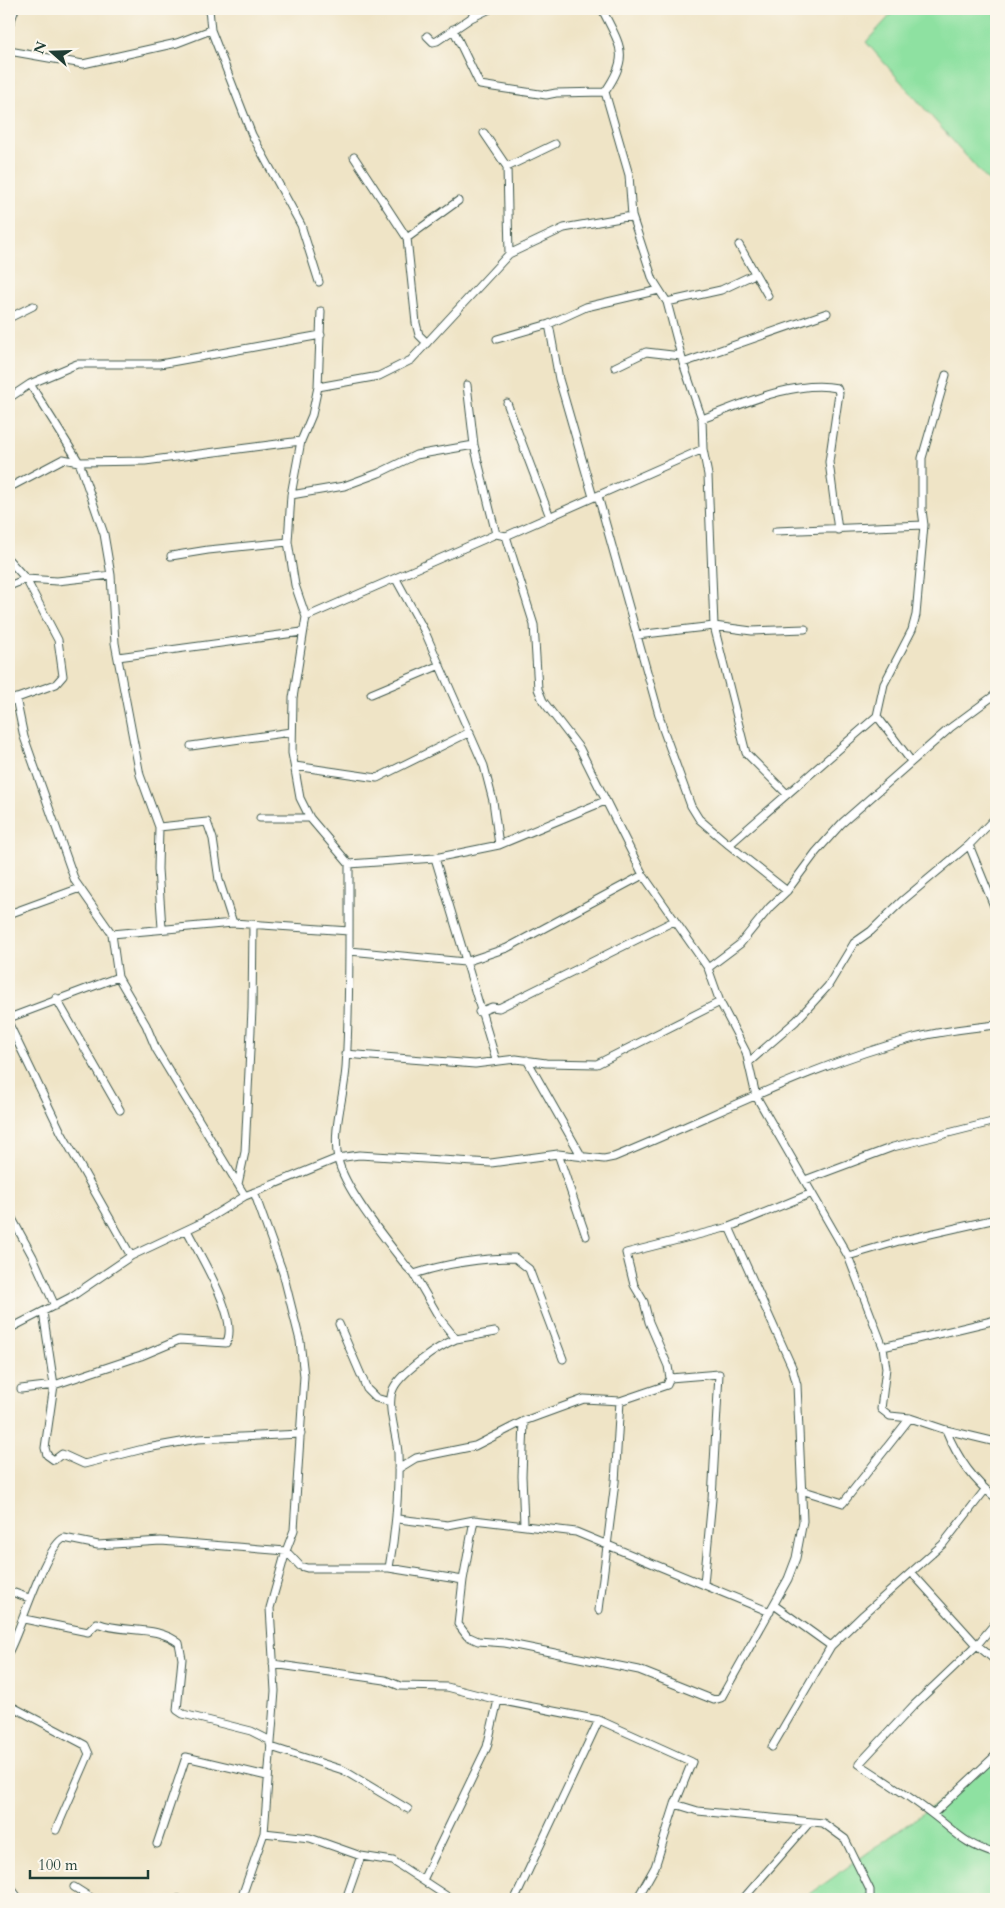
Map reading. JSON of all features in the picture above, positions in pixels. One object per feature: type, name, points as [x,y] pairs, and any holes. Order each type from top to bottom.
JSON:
[{"type":"street","points":[[9,26],[15,9]]},
{"type":"street","points":[[209,9],[211,30],[252,135],[301,226],[319,282]]},
{"type":"street","points":[[471,18],[476,9]]},
{"type":"street","points":[[427,36],[433,42],[438,41],[453,29],[490,9]]},
{"type":"street","points":[[602,9],[618,44],[621,60],[618,74],[605,92]]},
{"type":"street","points":[[453,29],[480,85],[546,95],[556,92],[605,92]]},
{"type":"street","points":[[9,51],[83,64],[177,43],[211,30]]},
{"type":"street","points":[[605,92],[628,175],[632,216],[652,280],[668,302],[682,359],[702,420],[703,449],[708,475],[714,626],[746,752],[787,794]]},
{"type":"street","points":[[484,134],[507,166],[509,254]]},
{"type":"street","points":[[507,166],[555,144]]},
{"type":"street","points":[[354,157],[407,238],[416,324],[420,335],[427,343]]},
{"type":"street","points":[[407,238],[458,201]]},
{"type":"street","points":[[318,387],[379,376],[411,360],[509,254],[564,228],[632,216]]},
{"type":"street","points":[[739,246],[768,296]]},
{"type":"street","points":[[668,302],[721,290],[755,274]]},
{"type":"street","points":[[497,339],[549,324],[586,307],[658,290]]},
{"type":"street","points":[[9,318],[33,306]]},
{"type":"street","points":[[321,311],[318,387],[312,415],[301,442],[291,495],[288,542],[295,585],[306,617],[302,632],[293,698],[291,732],[292,754],[300,798],[310,818],[349,864],[350,951],[346,1068],[336,1138],[338,1158],[343,1172],[374,1223],[414,1274],[440,1319],[456,1339]]},
{"type":"street","points":[[615,367],[646,352],[682,359],[827,313]]},
{"type":"street","points":[[549,324],[559,379],[637,635],[663,729],[686,796],[699,819],[728,845],[787,891]]},
{"type":"street","points":[[9,398],[30,384],[77,364],[160,364],[321,335]]},
{"type":"street","points":[[728,845],[877,716],[884,684],[912,630],[916,615],[924,525],[922,510],[922,458],[946,374]]},
{"type":"street","points":[[30,384],[79,462],[104,534],[111,575],[118,657],[140,775],[159,827],[158,869],[162,928]]},
{"type":"street","points":[[467,385],[474,445],[496,534]]},
{"type":"street","points":[[702,420],[761,398],[812,386],[837,388],[838,393],[829,462],[838,530]]},
{"type":"street","points":[[507,403],[550,517]]},
{"type":"street","points":[[14,485],[63,458],[79,462],[155,460],[301,442]]},
{"type":"street","points":[[291,495],[344,486],[380,473],[416,455],[474,445]]},
{"type":"street","points":[[306,617],[496,534],[506,536],[703,449]]},
{"type":"street","points":[[776,531],[838,530],[924,525]]},
{"type":"street","points":[[506,536],[534,625],[538,689],[551,714],[580,749],[604,801],[643,875],[708,968],[720,1002],[746,1052],[756,1096],[805,1180],[810,1194],[848,1256],[882,1347],[886,1368],[881,1409],[890,1416],[910,1418],[946,1430],[996,1442]]},
{"type":"street","points":[[171,556],[208,550],[288,542]]},
{"type":"street","points":[[9,560],[26,579],[58,640],[63,676],[56,684],[9,701]]},
{"type":"street","points":[[9,586],[26,579],[58,581],[111,575]]},
{"type":"street","points":[[396,579],[440,664],[490,782],[499,845]]},
{"type":"street","points":[[637,635],[714,626],[752,631],[805,629]]},
{"type":"street","points":[[118,657],[302,632]]},
{"type":"street","points":[[371,694],[440,664]]},
{"type":"street","points":[[708,968],[740,944],[770,907],[787,891],[816,852],[842,823],[911,761],[996,694]]},
{"type":"street","points":[[16,698],[24,737],[76,881],[112,934],[118,977],[146,1025],[156,1050],[245,1196]]},
{"type":"street","points":[[877,716],[911,761]]},
{"type":"street","points":[[191,746],[291,732]]},
{"type":"street","points":[[295,766],[377,778],[470,732]]},
{"type":"street","points":[[349,864],[435,858],[499,845],[604,801]]},
{"type":"street","points":[[260,818],[310,818]]},
{"type":"street","points":[[749,1062],[796,1021],[828,986],[854,943],[871,931],[902,901],[970,845],[996,818]]},
{"type":"street","points":[[159,827],[207,822],[213,839],[219,880],[233,923]]},
{"type":"street","points":[[970,845],[996,911]]},
{"type":"street","points":[[435,858],[479,1012],[496,1060]]},
{"type":"street","points":[[350,951],[464,962],[508,948],[643,875]]},
{"type":"street","points":[[9,914],[80,888]]},
{"type":"street","points":[[479,1012],[492,1007],[499,1008],[674,921]]},
{"type":"street","points":[[112,934],[233,923],[349,931]]},
{"type":"street","points":[[238,1184],[245,1152],[252,1009],[253,924]]},
{"type":"street","points":[[9,1018],[56,998],[118,977]]},
{"type":"street","points":[[56,998],[120,1110]]},
{"type":"street","points":[[346,1054],[474,1064],[496,1060],[528,1060],[546,1063],[597,1064],[720,1002]]},
{"type":"street","points":[[9,1024],[61,1132],[131,1256]]},
{"type":"street","points":[[9,1329],[55,1306],[131,1256],[187,1230],[245,1196],[338,1158],[359,1155],[491,1163],[558,1154],[604,1159],[614,1158],[846,1059],[914,1038],[996,1025]]},
{"type":"street","points":[[528,1060],[582,1157]]},
{"type":"street","points":[[805,1180],[894,1148],[996,1121]]},
{"type":"street","points":[[558,1154],[586,1236]]},
{"type":"street","points":[[241,1899],[264,1833],[275,1691],[270,1608],[294,1530],[304,1376],[300,1341],[284,1273],[254,1192]]},
{"type":"street","points":[[398,1469],[416,1458],[475,1446],[524,1421],[584,1399],[620,1401],[667,1385],[670,1378],[668,1366],[649,1322],[644,1302],[634,1286],[626,1253],[729,1227],[810,1194]]},
{"type":"street","points":[[9,1213],[33,1257],[55,1306]]},
{"type":"street","points":[[848,1256],[996,1219]]},
{"type":"street","points":[[474,1520],[463,1580],[458,1624],[467,1636],[478,1641],[504,1643],[639,1670],[714,1700],[721,1698],[788,1579],[801,1536],[797,1385],[792,1366],[729,1227]]},
{"type":"street","points":[[22,1389],[54,1386],[141,1356],[179,1340],[226,1343],[229,1338],[228,1314],[187,1230]]},
{"type":"street","points":[[414,1274],[446,1263],[484,1258],[515,1258],[529,1269],[563,1359]]},
{"type":"street","points":[[43,1312],[54,1386],[45,1448],[47,1455],[54,1460],[62,1454],[84,1464],[147,1448],[198,1439],[301,1434]]},
{"type":"street","points":[[882,1347],[996,1320]]},
{"type":"street","points":[[339,1324],[367,1389],[376,1398],[390,1402]]},
{"type":"street","points":[[389,1568],[398,1518],[397,1441],[390,1402],[392,1391],[403,1376],[444,1344],[456,1339],[495,1332]]},
{"type":"street","points":[[670,1378],[719,1374],[712,1500],[704,1584]]},
{"type":"street","points":[[598,1610],[615,1482],[620,1401]]},
{"type":"street","points":[[801,1490],[843,1502],[910,1418]]},
{"type":"street","points":[[524,1421],[522,1476],[524,1524]]},
{"type":"street","points":[[946,1430],[965,1467],[985,1490],[996,1498]]},
{"type":"street","points":[[772,1747],[831,1646],[943,1544],[985,1490]]},
{"type":"street","points":[[398,1518],[448,1525],[474,1520],[524,1524],[576,1532],[704,1584],[772,1609],[831,1646]]},
{"type":"street","points":[[9,1651],[24,1619],[29,1598],[56,1545],[64,1538],[98,1544],[161,1541],[286,1551],[300,1566],[307,1568],[389,1568],[463,1580]]},
{"type":"street","points":[[912,1573],[977,1645],[996,1661]]},
{"type":"street","points":[[9,1591],[29,1598]]},
{"type":"street","points":[[24,1619],[75,1631],[88,1632],[97,1623],[107,1627],[149,1630],[169,1635],[179,1642],[182,1659],[177,1710],[183,1714],[251,1731],[269,1740],[271,1747]]},
{"type":"street","points":[[996,1622],[977,1645],[914,1705],[859,1764],[933,1814],[962,1840],[975,1848],[996,1854]]},
{"type":"street","points":[[273,1664],[385,1680],[400,1686],[447,1687],[498,1700],[599,1720],[692,1762],[675,1804],[655,1867],[637,1899]]},
{"type":"street","points":[[423,1880],[487,1746],[498,1700]]},
{"type":"street","points":[[9,1705],[77,1740],[88,1749],[89,1754],[56,1830]]},
{"type":"street","points":[[515,1899],[599,1720]]},
{"type":"street","points":[[271,1747],[343,1770],[408,1809]]},
{"type":"street","points":[[933,1814],[996,1754]]},
{"type":"street","points":[[157,1844],[186,1757],[267,1776]]},
{"type":"street","points":[[675,1804],[698,1812],[823,1823],[845,1839],[870,1890],[870,1899]]},
{"type":"street","points":[[743,1899],[809,1823]]},
{"type":"street","points":[[264,1833],[310,1838],[361,1856],[394,1861],[451,1899]]},
{"type":"street","points":[[346,1899],[361,1856]]},
{"type":"street","points":[[9,1885],[19,1899]]},
{"type":"street","points":[[74,1887],[93,1899]]},
{"type":"green space","points":[[896,9],[996,9],[996,190],[866,42]]},
{"type":"green space","points":[[996,1761],[996,1899],[803,1899]]}]
